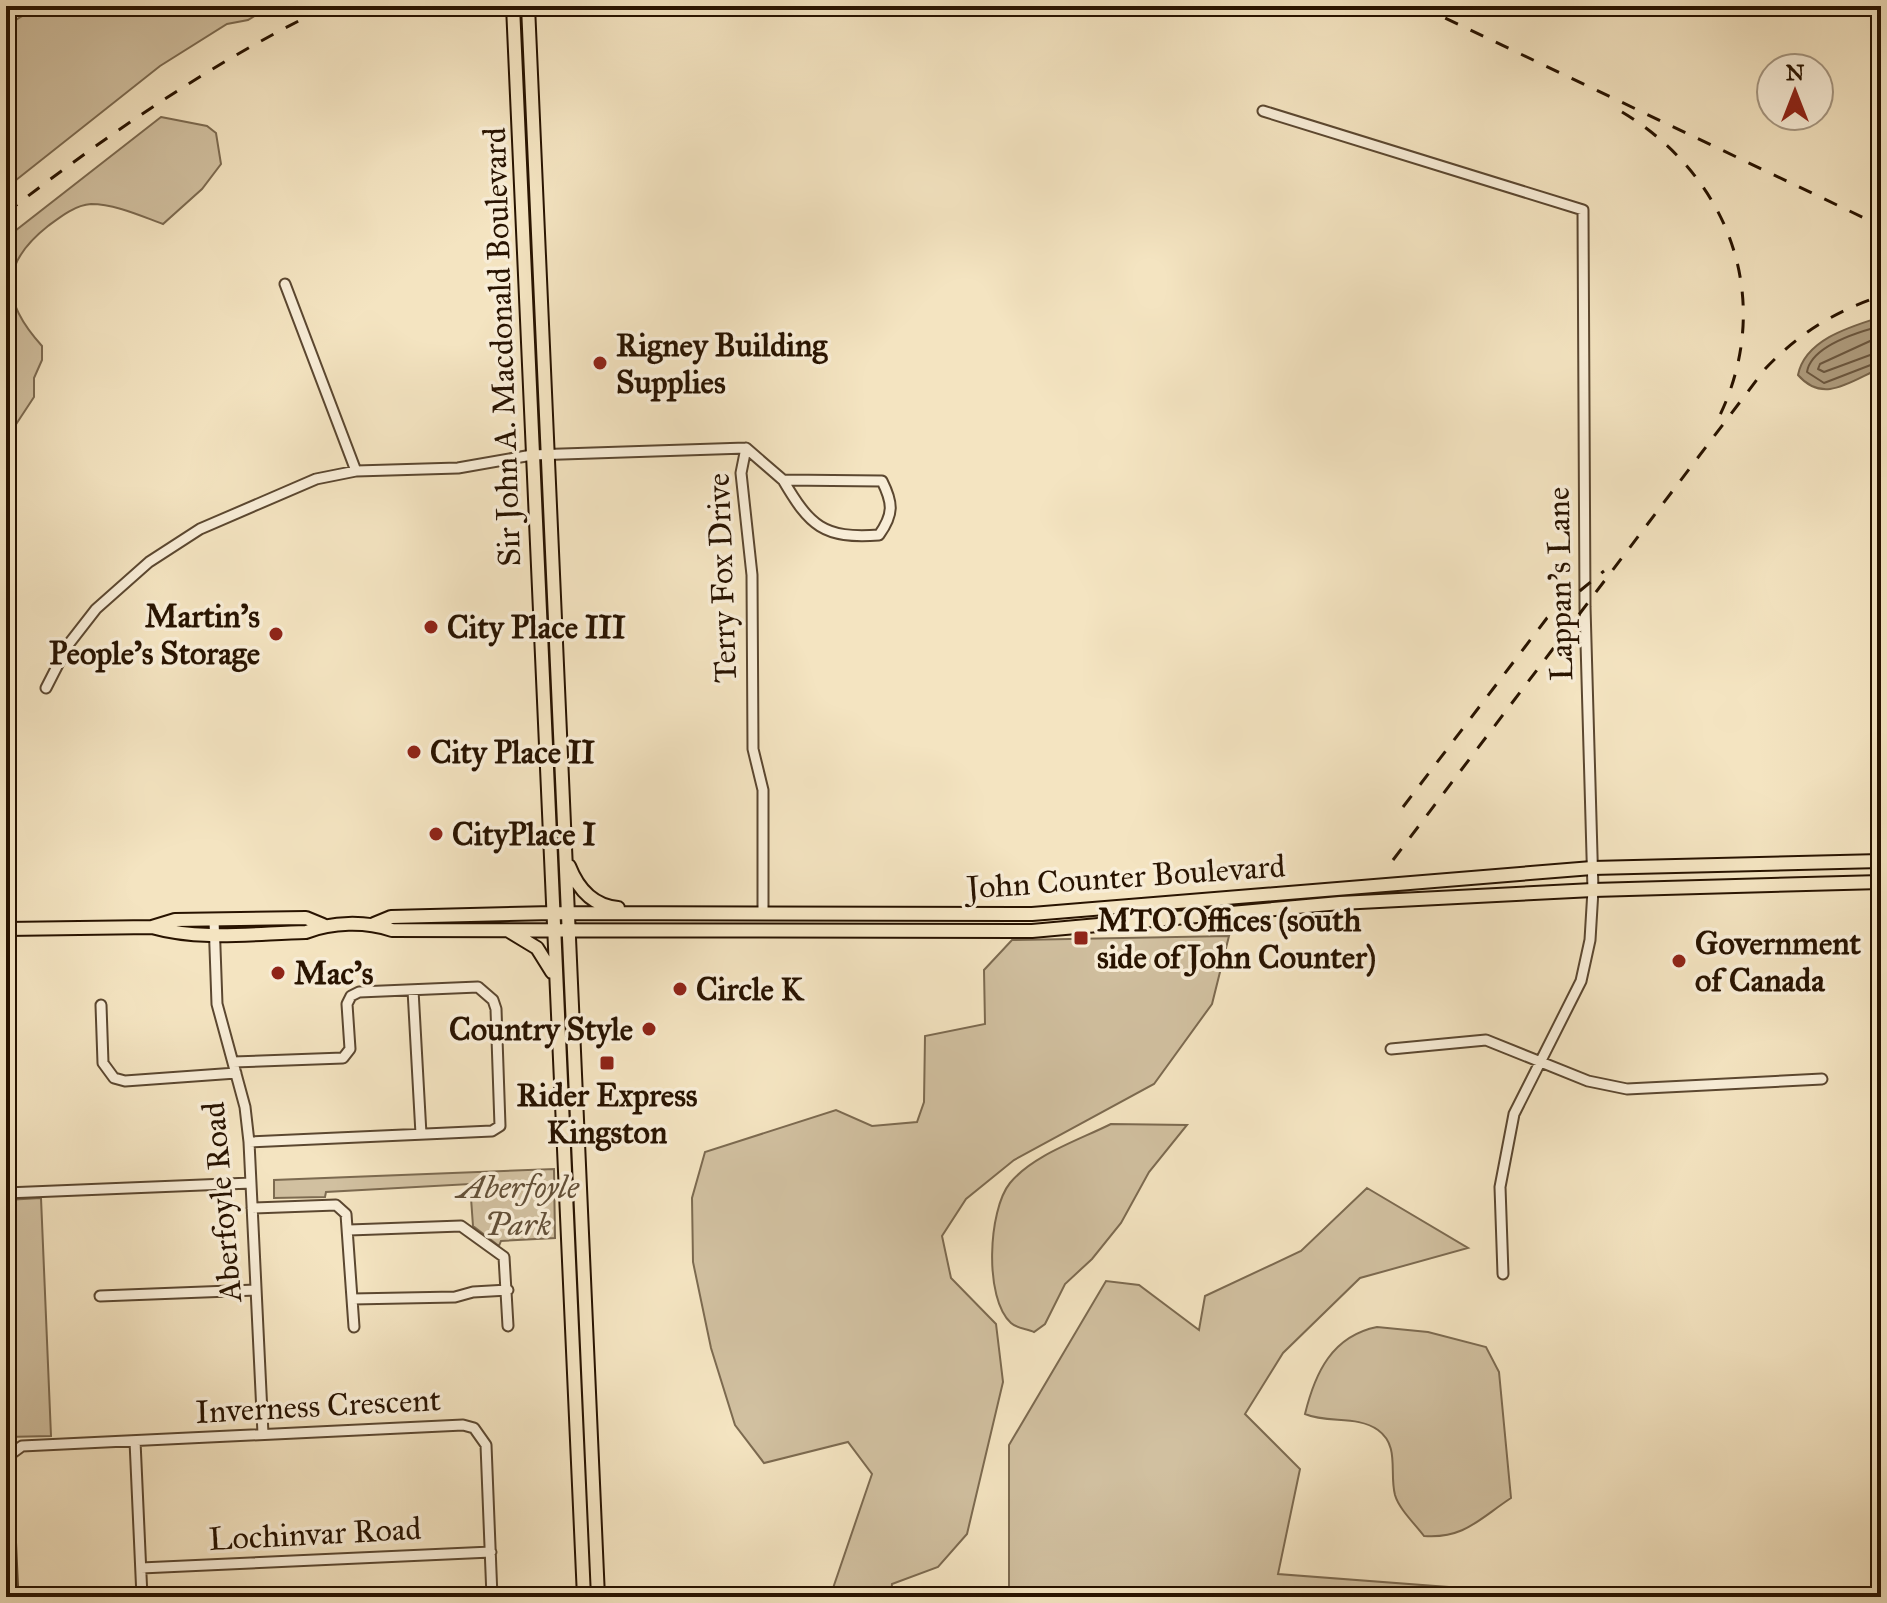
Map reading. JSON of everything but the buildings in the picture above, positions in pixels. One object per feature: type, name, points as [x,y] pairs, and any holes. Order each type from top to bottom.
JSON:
[{"type":"main road","name":"Sir John A. Macdonald Boulevard","points":[[513,6],[532,455],[560,913],[568,932],[598,1597]]},
{"type":"main road","name":"Sir John A. Macdonald Boulevard","points":[[528,6],[567,859],[560,913],[554,932],[555,978],[584,1597]]},
{"type":"main road","points":[[567,859],[575,882],[587,896],[608,907],[656,914]]},
{"type":"main road","name":"John Counter Boulevard","points":[[374,924],[391,917],[560,913],[1032,914],[1592,868],[1881,861]]},
{"type":"main road","name":"John Counter Boulevard","points":[[6,929],[152,927],[174,933],[215,934],[306,932],[323,925],[374,924],[392,930],[554,932],[1032,931],[1340,903],[1593,890],[1881,882]]},
{"type":"main road","name":"John Counter Boulevard","points":[[152,927],[175,920],[306,918],[323,925]]},
{"type":"main road","points":[[508,930],[537,948],[555,978]]},
{"type":"street","name":"Lappan's Lane","points":[[1263,111],[1583,210],[1585,607],[1593,890],[1590,940],[1581,981],[1514,1114],[1500,1187],[1503,1274]]},
{"type":"street","points":[[285,284],[356,471]]},
{"type":"street","name":"Terry Fox Drive","points":[[46,688],[68,645],[96,609],[149,562],[200,529],[316,479],[356,471],[458,468],[532,455],[746,448],[741,473],[752,575],[753,749],[763,790],[763,914]]},
{"type":"street","points":[[746,448],[783,480],[798,506],[819,527],[846,537],[879,535],[888,522],[893,503],[882,481],[783,480]]},
{"type":"street","name":"Aberfoyle Road","points":[[214,920],[217,1004],[236,1073],[249,1142],[263,1434]]},
{"type":"street","points":[[233,1062],[343,1058],[350,1049],[347,1004],[351,996],[478,987],[493,1000],[496,1009],[500,1126],[492,1131],[249,1142]]},
{"type":"street","points":[[413,990],[421,1134]]},
{"type":"street","points":[[101,1005],[103,1063],[114,1078],[125,1081],[236,1073]]},
{"type":"street","points":[[1391,1049],[1486,1040],[1588,1081],[1627,1089],[1822,1079]]},
{"type":"street","points":[[6,1193],[251,1183]]},
{"type":"street","points":[[252,1208],[336,1205],[346,1214],[354,1327]]},
{"type":"street","points":[[349,1230],[461,1226],[504,1257],[508,1326]]},
{"type":"street","points":[[100,1296],[256,1290]]},
{"type":"street","points":[[352,1299],[455,1297],[473,1292],[508,1290]]},
{"type":"street","name":"Inverness Crescent","points":[[13,1597],[7,1466],[11,1454],[22,1446],[463,1425],[474,1428],[486,1445],[492,1597]]},
{"type":"street","points":[[135,1441],[142,1597]]},
{"type":"street","name":"Lochinvar Road","points":[[141,1568],[491,1552]]},
{"type":"green space","points":[[25,6],[271,6],[248,20],[227,24],[160,66],[6,188],[6,26],[22,16]]},
{"type":"green space","points":[[161,117],[207,126],[216,133],[221,164],[202,189],[163,224],[119,208],[85,205],[48,226],[21,254],[11,283],[13,298],[18,313],[42,346],[42,360],[34,378],[34,397],[7,438],[6,453],[6,238]]},
{"type":"green space","points":[[1229,936],[1212,1004],[1154,1084],[1014,1160],[966,1199],[942,1236],[951,1278],[996,1324],[1003,1382],[967,1534],[938,1567],[892,1584],[891,1597],[830,1597],[872,1474],[848,1442],[764,1463],[735,1425],[711,1348],[693,1262],[692,1198],[705,1152],[836,1110],[872,1126],[917,1122],[924,1102],[925,1036],[985,1024],[984,970],[1012,940]]},
{"type":"green space","points":[[1111,1124],[1187,1125],[1149,1172],[1121,1223],[1092,1259],[1065,1284],[1045,1324],[1034,1332],[1016,1326],[1002,1311],[993,1275],[994,1233],[1003,1196],[1010,1183],[1031,1164]]},
{"type":"green space","name":"Aberfoyle Park","points":[[554,1169],[555,1238],[501,1241],[499,1246],[473,1226],[470,1184],[326,1192],[325,1197],[274,1198],[274,1180]]},
{"type":"green space","points":[[1367,1188],[1468,1248],[1360,1278],[1283,1353],[1245,1414],[1300,1469],[1278,1574],[1448,1587],[1449,1597],[1009,1597],[1009,1445],[1106,1281],[1139,1285],[1199,1330],[1205,1296],[1301,1251]]},
{"type":"green space","points":[[41,1198],[51,1436],[6,1437],[6,1200]]},
{"type":"green space","points":[[1377,1327],[1428,1332],[1486,1347],[1499,1372],[1511,1498],[1461,1531],[1424,1536],[1395,1495],[1389,1444],[1378,1430],[1352,1421],[1305,1414],[1314,1384],[1328,1358],[1348,1339]]},
{"type":"water","points":[[1881,317],[1881,368],[1828,389],[1808,384],[1798,375],[1802,363],[1819,344]]},
{"type":"railway","points":[[6,213],[83,155],[202,75],[329,6]]},
{"type":"railway","points":[[1420,6],[1881,226]]},
{"type":"railway","points":[[1622,112],[1659,139],[1690,170],[1715,205],[1732,244],[1741,285],[1743,328],[1736,371],[1720,415]]},
{"type":"railway","points":[[1393,860],[1765,369],[1818,325],[1881,296]]},
{"type":"railway","points":[[1403,807],[1547,618],[1604,571]]},
{"type":"place","name":"Rigney Building Supplies","points":[[600,363]]},
{"type":"place","name":"City Place III","points":[[431,627]]},
{"type":"place","name":"Martin's People's Storage","points":[[276,634]]},
{"type":"place","name":"City Place II","points":[[414,752]]},
{"type":"place","name":"CityPlace I","points":[[436,834]]},
{"type":"place","name":"MTO Offices (south side of John Counter)","points":[[1081,938]]},
{"type":"place","name":"Government of Canada","points":[[1679,961]]},
{"type":"place","name":"Mac's","points":[[278,973]]},
{"type":"place","name":"Circle K","points":[[680,989]]},
{"type":"place","name":"Country Style","points":[[649,1029]]},
{"type":"place","name":"Rider Express Kingston","points":[[607,1063]]}]
